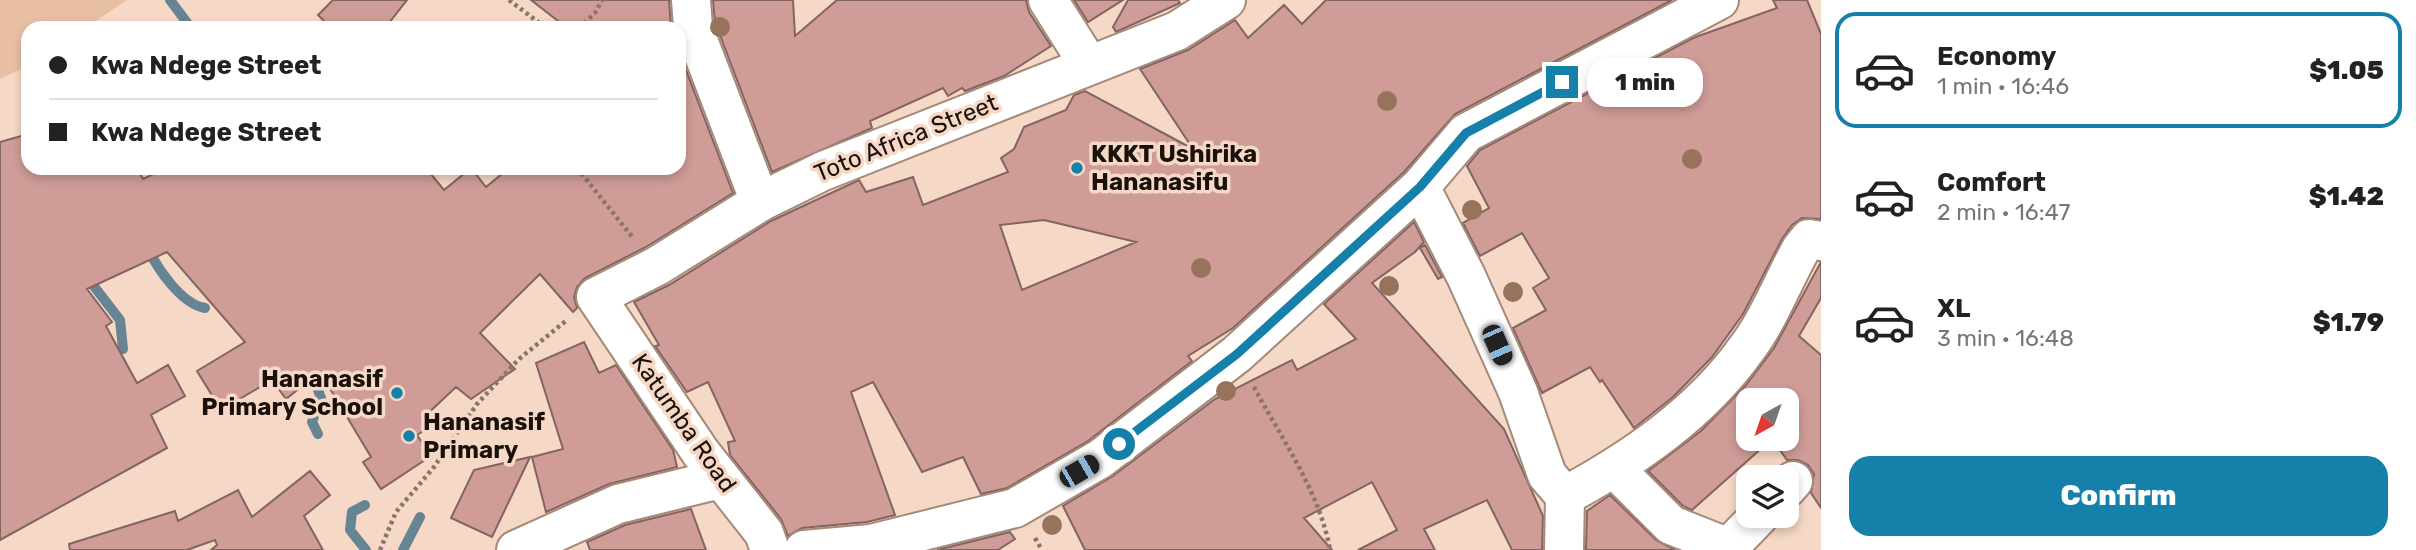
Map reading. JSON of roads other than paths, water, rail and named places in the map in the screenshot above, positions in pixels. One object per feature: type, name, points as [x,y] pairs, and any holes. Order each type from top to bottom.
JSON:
[{"type":"street","points":[[691,0],[693,27],[760,202]]},
{"type":"street","points":[[1048,0],[1089,65]]},
{"type":"street","name":"Toto Africa Street","points":[[596,297],[657,266],[760,202],[823,171],[1177,31],[1226,0]]},
{"type":"street","points":[[804,550],[871,544],[1015,508],[1100,459],[1237,354],[1420,187],[1466,133],[1719,0]]},
{"type":"street","points":[[1420,187],[1466,276],[1518,392],[1547,475],[1565,496],[1564,550]]},
{"type":"street","points":[[1565,496],[1615,468],[1702,401],[1748,348],[1801,249],[1809,239],[1821,241]]},
{"type":"street","name":"Katumba Road","points":[[596,297],[720,479],[764,533],[770,550]]},
{"type":"street","points":[[1615,468],[1671,525],[1719,544],[1726,550],[1747,528]]},
{"type":"street","points":[[516,550],[618,504],[720,479]]},
{"type":"waterway","points":[[170,0],[186,21]]},
{"type":"waterway","points":[[147,247],[163,274],[179,292],[187,300],[205,308]]},
{"type":"waterway","points":[[86,276],[120,320],[123,349]]},
{"type":"waterway","points":[[309,367],[321,398],[312,422],[318,434]]},
{"type":"waterway","points":[[365,505],[352,512],[350,530],[366,550]]},
{"type":"waterway","points":[[403,550],[420,517]]},
{"type":"place","name":"KKKT Ushirika Hananasifu","points":[[1077,168]]},
{"type":"place","name":"Hananasif Primary School","points":[[397,393]]},
{"type":"place","name":"Hananasif Primary","points":[[409,436]]}]
